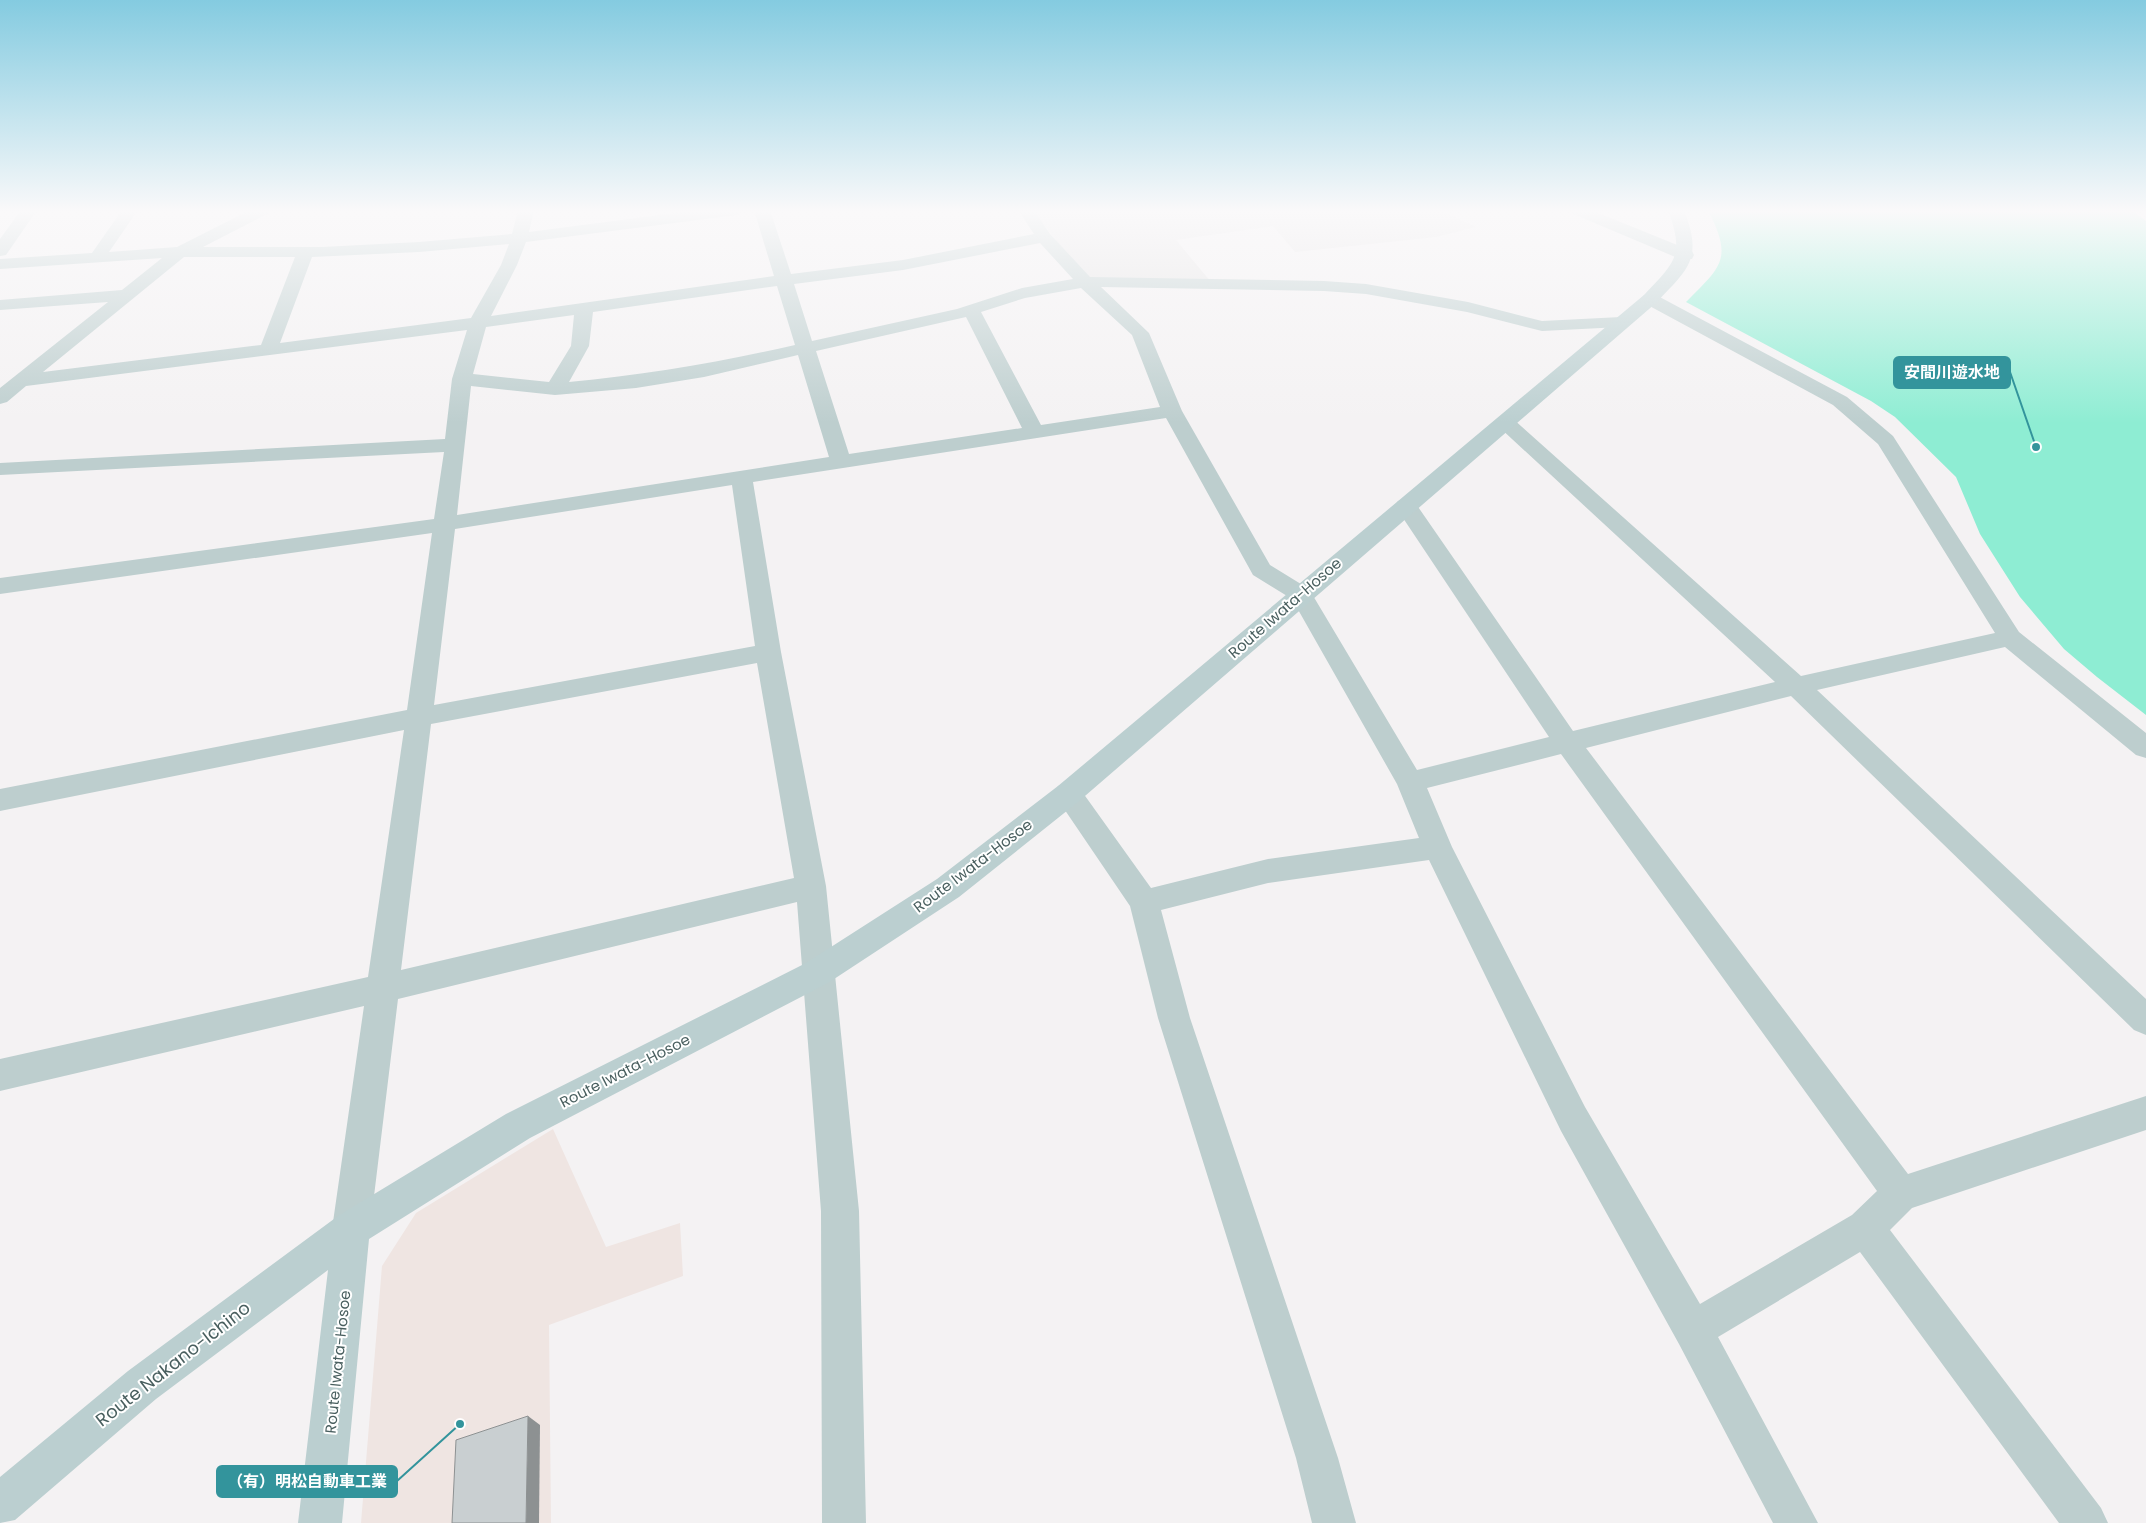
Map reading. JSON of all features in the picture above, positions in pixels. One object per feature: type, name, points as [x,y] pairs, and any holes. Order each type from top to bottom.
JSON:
[{"type":"main road","name":"Route Iwata-Hosoe","points":[[320,1523],[351,1229],[518,1126],[817,973],[948,888],[1068,794],[1650,299],[1667,281]]},
{"type":"main road","name":"Route Nakano-Ichino","points":[[0,1505],[142,1385],[351,1229]]},
{"type":"street","points":[[8,390],[143,281]]},
{"type":"street","points":[[269,348],[294,281]]},
{"type":"street","points":[[351,1229],[455,445],[462,379],[478,323],[500,281]]},
{"type":"street","points":[[8,390],[269,348],[478,323],[783,281]]},
{"type":"street","points":[[784,281],[841,462]]},
{"type":"street","points":[[1085,282],[1140,333],[1172,411],[1261,570],[1301,594],[1410,782],[1437,847],[1573,1119],[1693,1330],[1796,1523]]},
{"type":"street","points":[[462,379],[554,389],[636,382],[704,371],[806,349],[971,310],[1022,293],[1085,282],[1324,286],[1366,289],[1468,307],[1542,326],[1621,322]]},
{"type":"street","points":[[0,304],[125,295]]},
{"type":"street","points":[[1650,299],[1840,401],[1886,440],[2010,638],[2146,748]]},
{"type":"street","points":[[554,389],[580,346],[584,308]]},
{"type":"street","points":[[971,310],[1035,433]]},
{"type":"street","points":[[0,586],[444,524],[1172,411]]},
{"type":"street","points":[[1505,422],[1796,686],[2146,1020]]},
{"type":"street","points":[[0,469],[455,445]]},
{"type":"street","points":[[742,477],[768,652],[811,886],[817,973],[840,1210],[844,1523]]},
{"type":"street","points":[[1406,506],[1567,743],[1902,1194]]},
{"type":"street","points":[[1410,782],[1796,686],[2010,638]]},
{"type":"street","points":[[0,800],[419,717],[768,652]]},
{"type":"street","points":[[1068,794],[1144,902],[1174,1018],[1317,1458],[1334,1523]]},
{"type":"street","points":[[1144,902],[1268,871],[1437,847]]},
{"type":"street","points":[[0,1075],[384,988],[811,886]]},
{"type":"street","points":[[1693,1330],[1865,1228],[1902,1194],[2146,1113]]},
{"type":"street","points":[[1865,1228],[2086,1523]]},
{"type":"shaded area","points":[[1171,281],[1210,281],[1211,282]]},
{"type":"shaded area","points":[[1706,281],[2146,281],[2146,715],[2064,649],[2020,597],[1980,534],[1956,477],[1895,417],[1871,401],[1686,302]]},
{"type":"shaded area","points":[[553,1129],[606,1247],[680,1223],[683,1276],[549,1325],[551,1523],[361,1523],[382,1266],[416,1213]]},
{"type":"building","points":[[528,1416],[526,1523],[452,1523],[456,1440]]},
{"type":"place","name":"安間川遊水地","points":[[2036,447]]},
{"type":"place","name":"（有）明松自動車工業","points":[[460,1424]]}]
